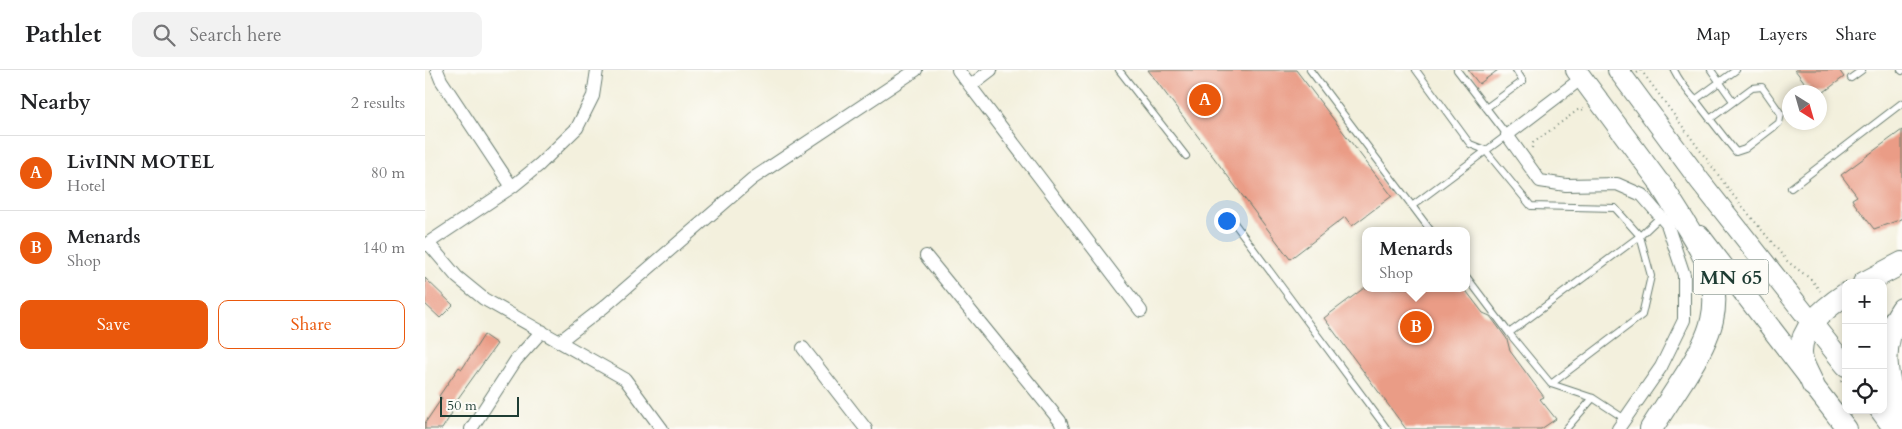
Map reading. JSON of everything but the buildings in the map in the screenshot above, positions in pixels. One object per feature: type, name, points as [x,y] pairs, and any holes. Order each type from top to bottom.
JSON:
[{"type":"highway","points":[[1651,429],[1703,347],[1715,306],[1711,277],[1704,256],[1661,185]]},
{"type":"highway","points":[[1871,279],[1902,263]]},
{"type":"highway","points":[[1813,385],[1802,360],[1801,351],[1805,335],[1813,323],[1838,300]]},
{"type":"highway","points":[[1902,309],[1890,335],[1886,364],[1890,389],[1902,417]]},
{"type":"main road","name":"MN 65","points":[[1579,74],[1847,429]]},
{"type":"main road","name":"MN 65","points":[[1621,75],[1700,181],[1842,361]]},
{"type":"main road","points":[[1883,414],[1894,429]]},
{"type":"street","points":[[437,70],[441,80],[512,187]]},
{"type":"street","points":[[597,70],[593,96],[577,128],[539,165],[512,187],[427,244],[457,277],[485,299],[625,379],[662,429]]},
{"type":"street","points":[[560,341],[604,307],[752,179],[916,70]]},
{"type":"street","points":[[958,70],[1141,311]]},
{"type":"street","points":[[970,86],[991,70]]},
{"type":"street","points":[[1579,74],[1507,135],[1540,181],[1566,185],[1617,184],[1642,195],[1667,224],[1684,275],[1684,320],[1661,367],[1621,424]]},
{"type":"street","points":[[926,256],[1060,421],[1063,429]]},
{"type":"street","points":[[471,429],[516,360],[542,331]]},
{"type":"street","points":[[803,348],[866,429]]},
{"type":"lane","points":[[1119,70],[1186,156]]},
{"type":"lane","points":[[1310,70],[1428,227]]},
{"type":"lane","points":[[1416,70],[1470,144],[1485,150],[1531,206],[1615,208],[1640,236],[1651,276],[1642,315],[1551,384]]},
{"type":"lane","points":[[1412,206],[1507,135],[1457,70]]},
{"type":"lane","points":[[1486,108],[1523,81],[1517,70]]},
{"type":"lane","points":[[1674,70],[1678,78],[1709,119],[1736,152],[1745,149],[1779,123],[1781,114],[1762,87],[1752,88],[1709,119]]},
{"type":"lane","points":[[1711,70],[1733,101]]},
{"type":"lane","points":[[1695,100],[1736,70]]},
{"type":"lane","points":[[1851,78],[1862,70]]},
{"type":"lane","points":[[1791,188],[1902,103]]},
{"type":"lane","points":[[1509,333],[1640,236],[1660,216]]},
{"type":"lane","points":[[1231,220],[1387,429]]},
{"type":"lane","points":[[1470,281],[1551,384],[1593,398],[1621,424]]},
{"type":"lane","points":[[1566,429],[1593,398]]},
{"type":"path","points":[[1621,75],[1641,70],[1733,195],[1788,262],[1838,300]]},
{"type":"path","points":[[1524,158],[1531,152],[1533,143],[1578,110],[1589,108],[1598,100]]},
{"type":"place","name":"LivINN MOTEL","points":[[1205,100]]},
{"type":"place","name":"Menards","points":[[1416,327]]}]
